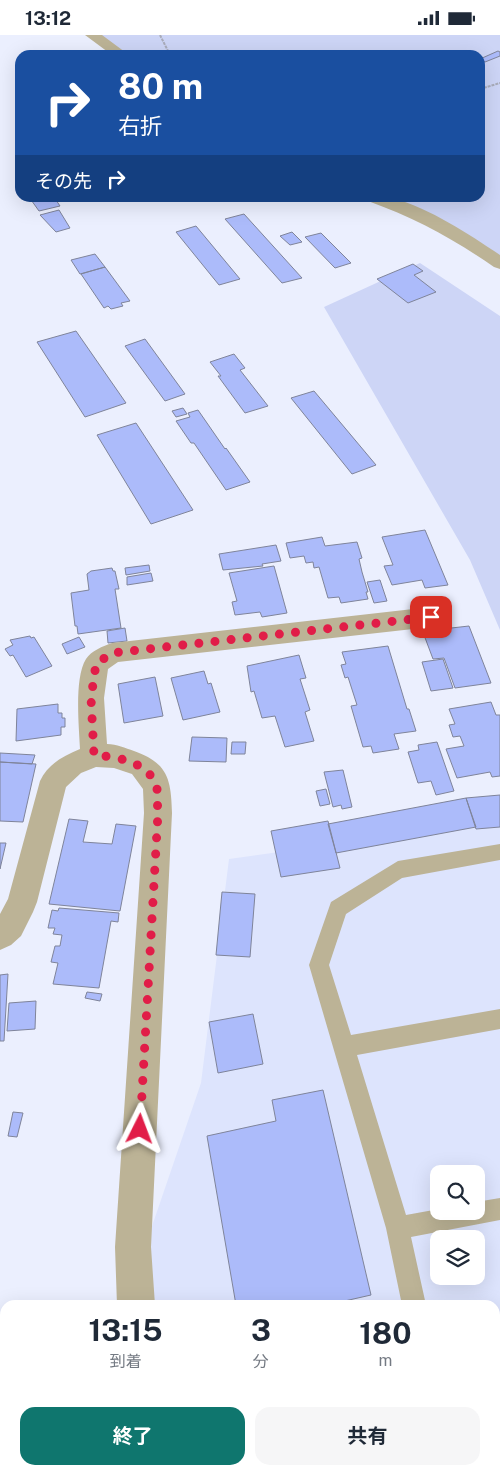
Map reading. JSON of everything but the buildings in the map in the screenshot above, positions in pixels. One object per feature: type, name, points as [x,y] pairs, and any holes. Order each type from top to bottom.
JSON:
[{"type":"street","points":[[92,35],[114,50]]},
{"type":"street","points":[[387,202],[414,212],[465,239],[500,263]]},
{"type":"street","points":[[94,755],[91,698],[96,664],[112,653],[431,617]]},
{"type":"street","points":[[0,935],[10,926],[22,902],[54,781],[71,765],[94,755],[114,756],[142,766],[153,778],[157,789],[157,823],[133,1247],[136,1300]]},
{"type":"lane","points":[[413,1300],[398,1228],[319,965],[338,908],[398,870],[500,852]]},
{"type":"lane","points":[[344,1047],[500,1019]]},
{"type":"lane","points":[[398,1228],[500,1209]]},
{"type":"path","points":[[160,35],[168,50]]},
{"type":"path","points":[[485,88],[500,83]]},
{"type":"shaded area","points":[[92,35],[500,35],[500,262],[382,202],[485,202],[485,50],[114,50]]},
{"type":"shaded area","points":[[420,263],[500,316],[500,630],[470,560],[324,307]]},
{"type":"shaded area","points":[[500,821],[500,1300],[127,1300],[201,1083],[229,859]]},
{"type":"route","points":[[140,1129],[158,813],[157,789],[153,778],[142,766],[114,756],[94,755],[91,698],[96,664],[112,653],[431,617]]}]
